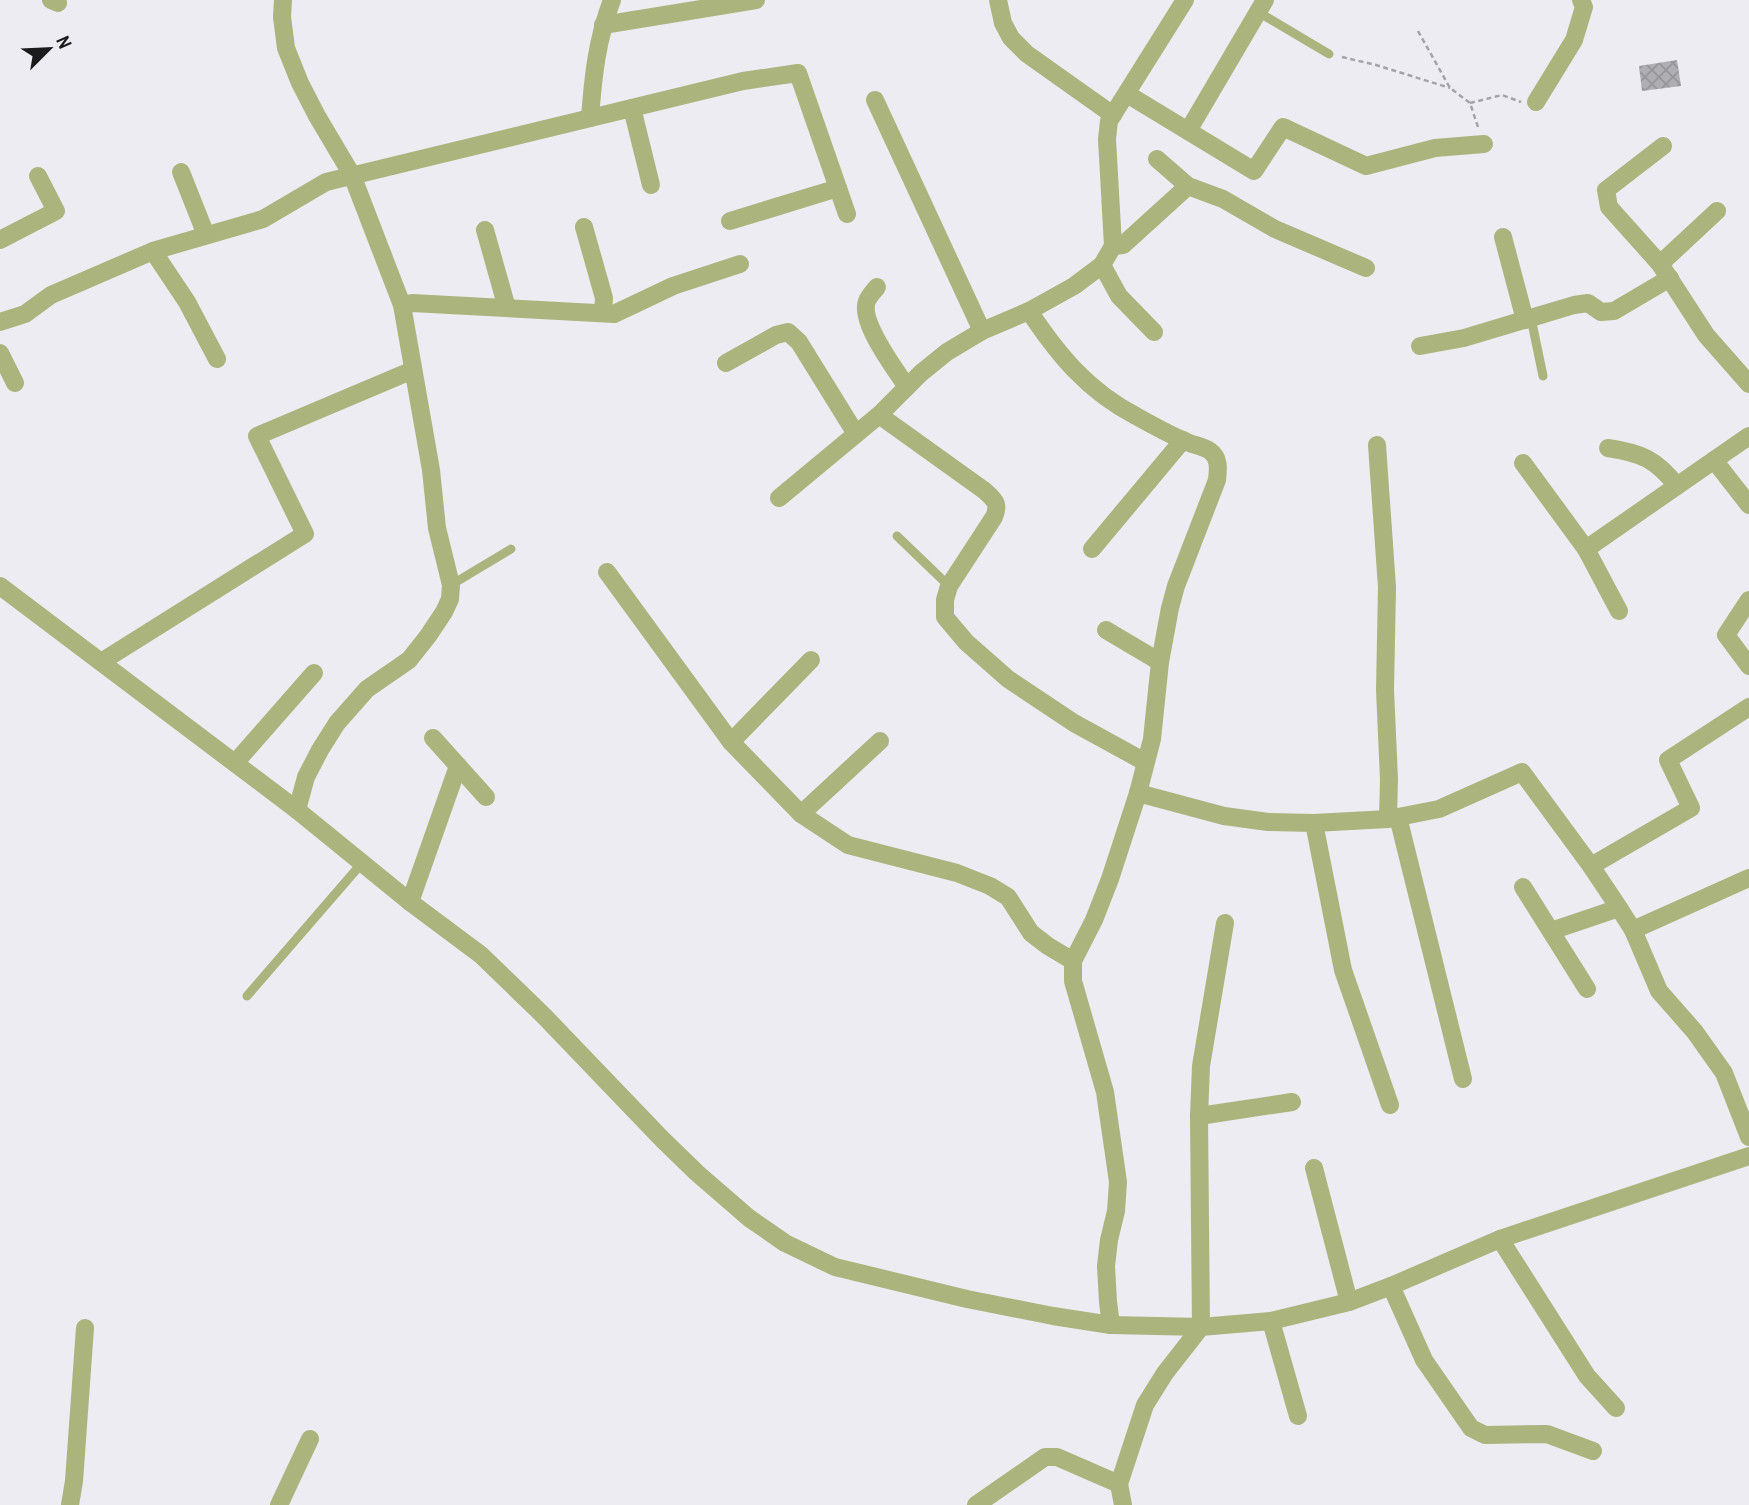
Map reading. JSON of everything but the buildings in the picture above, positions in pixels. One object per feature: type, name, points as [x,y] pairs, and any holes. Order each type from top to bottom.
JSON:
[{"type":"street","points":[[283,0],[286,48],[317,116],[352,175],[402,305],[431,470],[437,528],[451,585],[450,599],[444,612],[409,660],[367,689],[337,723],[306,777],[297,810]]},
{"type":"street","points":[[590,118],[593,74],[603,25],[612,0]]},
{"type":"street","points":[[603,25],[755,0]]},
{"type":"street","points":[[998,0],[1003,23],[1027,54],[1113,115]]},
{"type":"street","points":[[779,498],[879,415],[947,352],[982,331],[1029,311],[1074,286],[1102,265],[1113,246],[1107,139],[1109,121],[1185,0]]},
{"type":"street","points":[[1535,102],[1574,40],[1584,7],[1581,0]]},
{"type":"street","points":[[1188,131],[1261,6]]},
{"type":"street","points":[[0,322],[25,314],[51,295],[153,251],[263,219],[326,182],[743,81],[798,73],[847,214]]},
{"type":"street","points":[[1127,94],[1254,171],[1283,127],[1366,166],[1435,148],[1484,144]]},
{"type":"street","points":[[875,100],[982,331]]},
{"type":"street","points":[[632,108],[651,185]]},
{"type":"street","points":[[1663,146],[1606,190],[1609,207],[1665,271],[1706,335],[1749,383]]},
{"type":"street","points":[[1157,159],[1188,186],[1223,199],[1275,229],[1366,268]]},
{"type":"street","points":[[181,172],[206,235]]},
{"type":"street","points":[[0,240],[56,211],[38,176]]},
{"type":"street","points":[[1113,246],[1123,245],[1188,186]]},
{"type":"street","points":[[730,221],[838,188]]},
{"type":"street","points":[[1420,346],[1464,338],[1574,305],[1588,303],[1601,312],[1614,311],[1665,271],[1717,211]]},
{"type":"street","points":[[584,226],[604,298],[603,313]]},
{"type":"street","points":[[485,230],[507,308]]},
{"type":"street","points":[[1503,237],[1528,319]]},
{"type":"street","points":[[153,251],[187,302],[217,359]]},
{"type":"street","points":[[402,305],[412,303],[614,314],[673,286],[740,264]]},
{"type":"street","points":[[1102,265],[1119,296],[1154,332]]},
{"type":"street","points":[[877,286],[866,301],[866,316],[873,333],[907,387]]},
{"type":"street","points":[[1029,311],[1082,379],[1134,415],[1210,451],[1216,457],[1219,467],[1217,480],[1170,608],[1160,662],[1152,739],[1138,793],[1110,879],[1094,920],[1073,961],[1073,981],[1105,1092],[1118,1182],[1116,1211],[1106,1266],[1111,1325]]},
{"type":"street","points":[[726,362],[776,335],[788,332],[799,342],[856,434]]},
{"type":"street","points":[[0,353],[15,383]]},
{"type":"street","points":[[101,662],[305,534],[257,436],[412,370]]},
{"type":"street","points":[[879,415],[995,500],[997,509],[994,517],[949,586],[944,600],[945,617],[966,642],[1008,678],[1074,723],[1145,762]]},
{"type":"street","points":[[1586,549],[1749,436]]},
{"type":"street","points":[[1092,549],[1183,440]]},
{"type":"street","points":[[1377,445],[1387,587],[1385,690],[1393,818],[1463,1079]]},
{"type":"street","points":[[1608,448],[1632,452],[1653,461],[1677,486]]},
{"type":"street","points":[[1714,460],[1749,505]]},
{"type":"street","points":[[1523,463],[1586,549],[1619,611]]},
{"type":"street","points":[[607,572],[732,742],[802,814],[848,845],[957,873],[990,886],[1008,897],[1031,933],[1073,961]]},
{"type":"street","points":[[0,586],[297,810],[410,902],[481,955],[696,1173],[785,1243],[835,1267],[967,1299],[1111,1325],[1201,1327],[1271,1321],[1349,1302],[1500,1239],[1749,1156]]},
{"type":"street","points":[[1749,600],[1726,635],[1749,666]]},
{"type":"street","points":[[1106,630],[1160,662]]},
{"type":"street","points":[[732,742],[811,660]]},
{"type":"street","points":[[235,763],[314,673]]},
{"type":"street","points":[[1591,866],[1691,808],[1668,760],[1749,707]]},
{"type":"street","points":[[433,738],[486,797]]},
{"type":"street","points":[[802,814],[880,741]]},
{"type":"street","points":[[410,902],[458,766]]},
{"type":"street","points":[[1138,793],[1224,816],[1268,822],[1314,823],[1393,818],[1439,809],[1522,772],[1591,866],[1633,930],[1660,991],[1695,1032],[1724,1073],[1749,1137]]},
{"type":"street","points":[[1314,823],[1343,970],[1390,1105]]},
{"type":"street","points":[[1633,930],[1749,878]]},
{"type":"street","points":[[1523,887],[1587,989]]},
{"type":"street","points":[[1550,931],[1619,908]]},
{"type":"street","points":[[1123,1505],[1119,1485],[1145,1405],[1165,1373],[1201,1327],[1201,1066],[1225,923]]},
{"type":"street","points":[[1199,1116],[1292,1102]]},
{"type":"street","points":[[1314,1167],[1349,1302]]},
{"type":"street","points":[[1500,1239],[1587,1376],[1616,1408]]},
{"type":"street","points":[[1391,1286],[1423,1360],[1471,1427],[1485,1435],[1547,1433],[1593,1451]]},
{"type":"street","points":[[1271,1321],[1298,1416]]},
{"type":"street","points":[[70,1505],[85,1328]]},
{"type":"street","points":[[279,1505],[310,1439]]},
{"type":"street","points":[[976,1505],[1045,1457],[1057,1457],[1119,1485]]},
{"type":"lane","points":[[1261,6],[1329,54]]},
{"type":"lane","points":[[1528,319],[1543,376]]},
{"type":"lane","points":[[897,536],[949,586]]},
{"type":"lane","points":[[451,585],[511,549]]},
{"type":"lane","points":[[247,996],[362,863]]},
{"type":"path","points":[[1418,31],[1450,88]]},
{"type":"path","points":[[1329,54],[1376,65],[1450,88],[1470,103],[1484,144]]},
{"type":"path","points":[[1470,103],[1502,95],[1530,105],[1535,102]]}]
